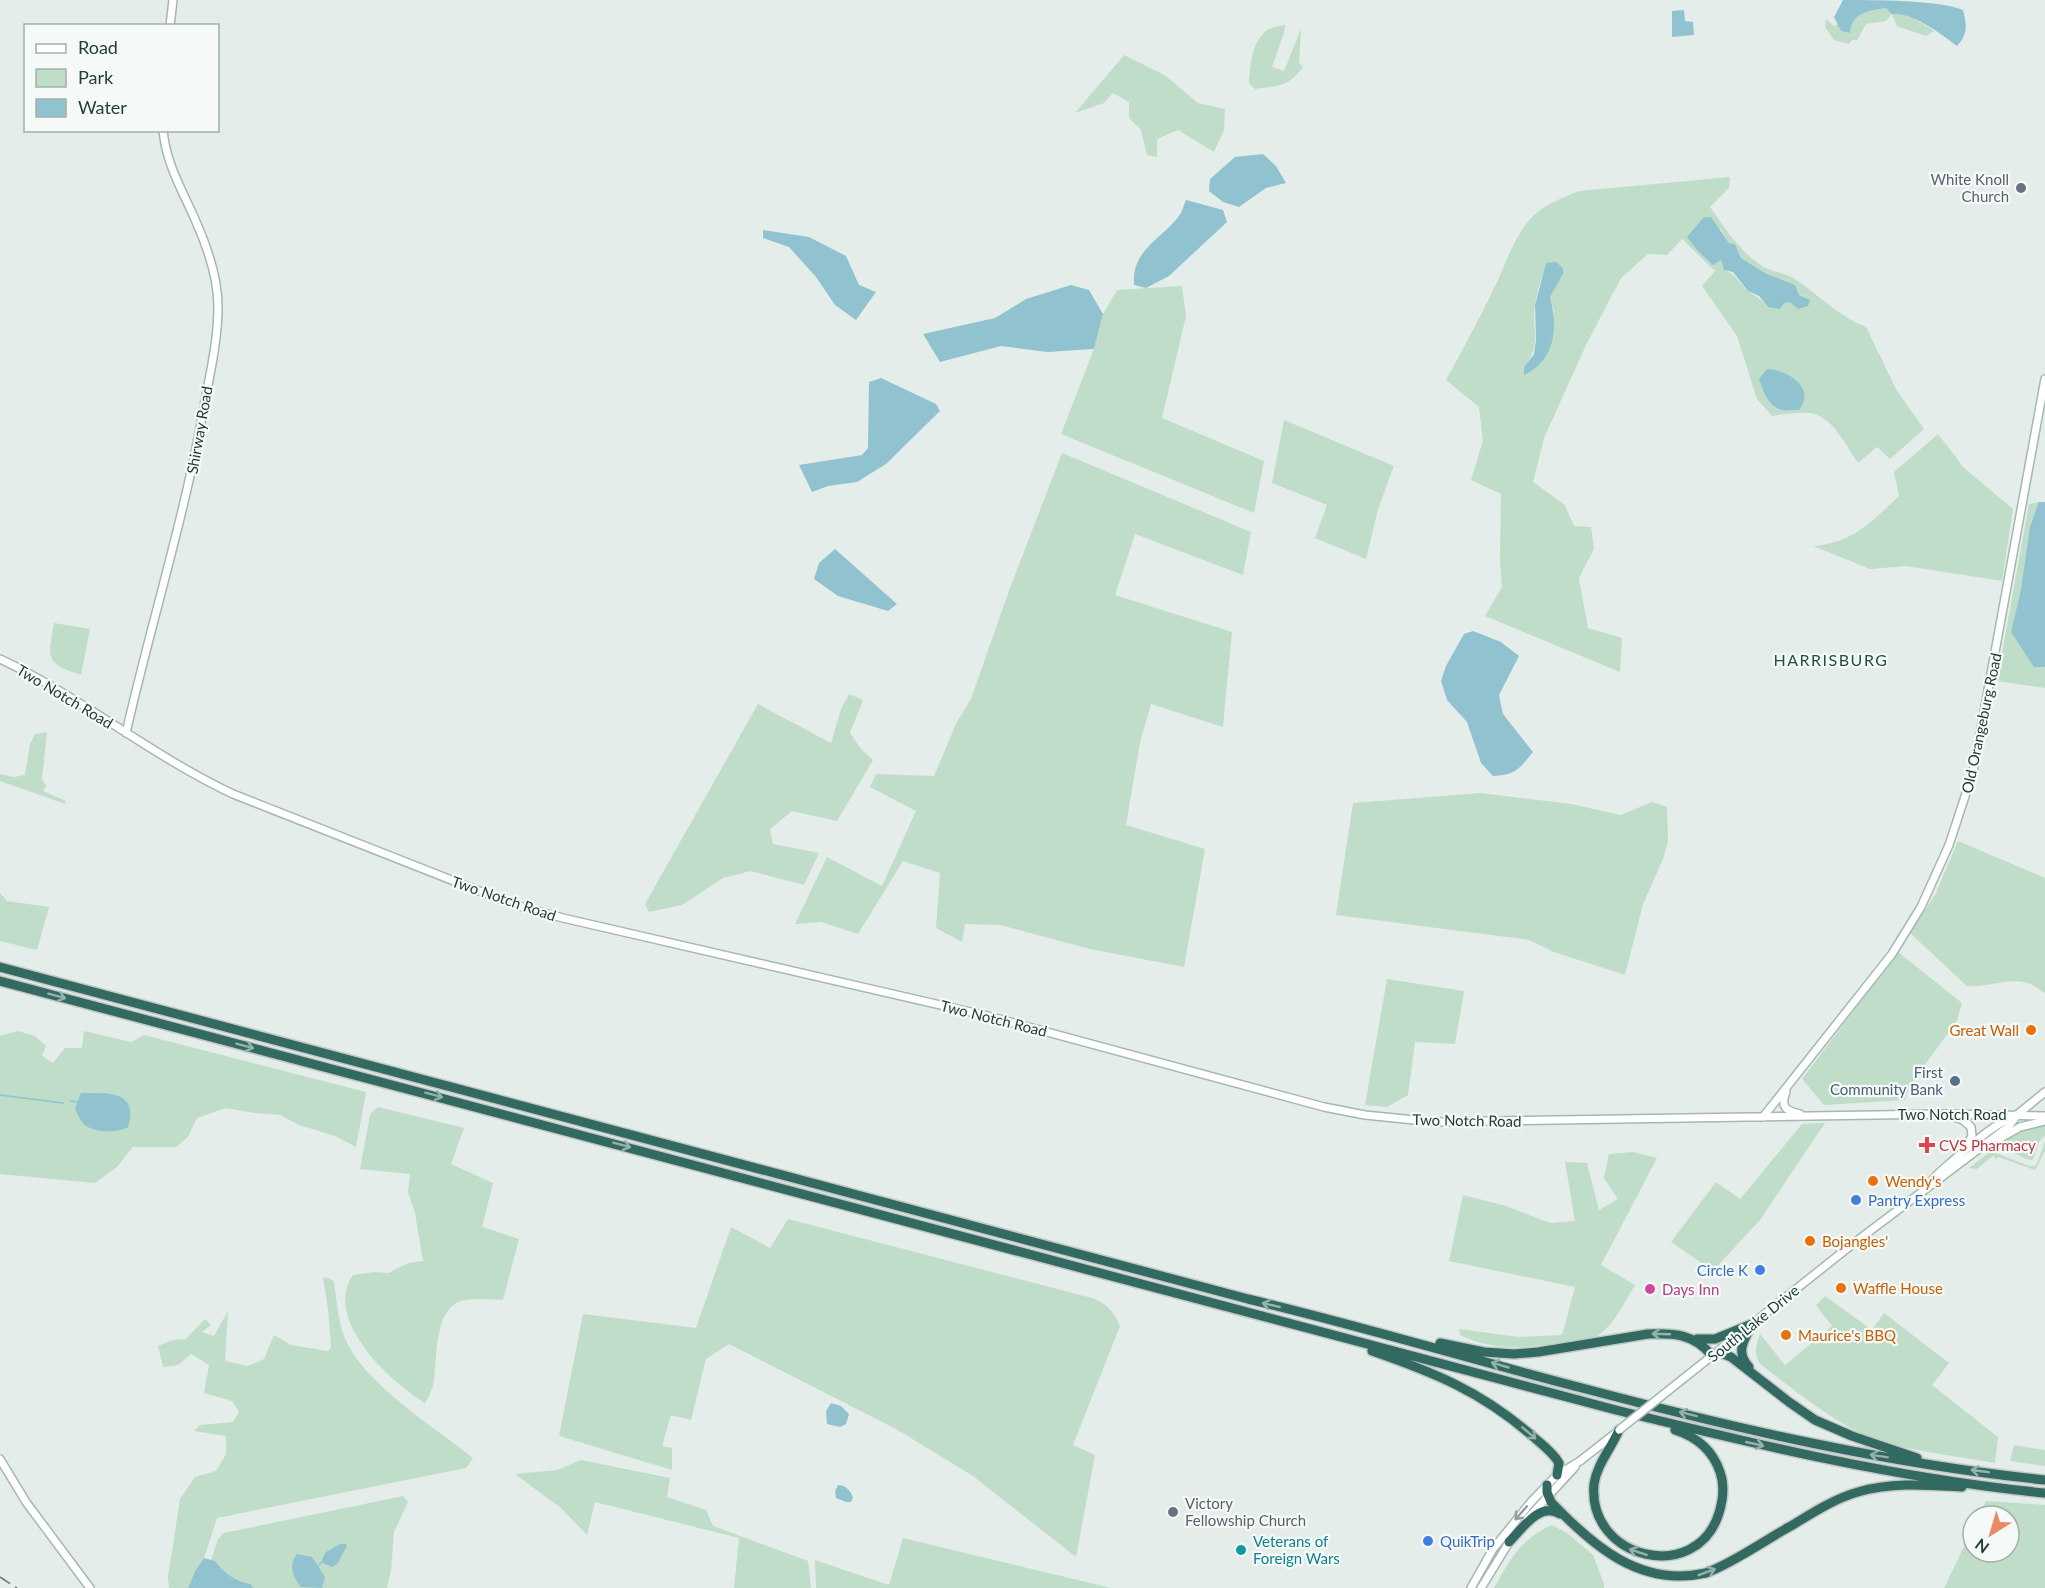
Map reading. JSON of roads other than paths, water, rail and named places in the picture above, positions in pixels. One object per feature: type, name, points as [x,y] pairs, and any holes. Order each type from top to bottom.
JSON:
[{"type":"highway","points":[[0,967],[1226,1293],[1471,1350],[1506,1354],[1538,1352],[1648,1334],[1713,1339],[1752,1324]]},
{"type":"highway","points":[[0,981],[1616,1410],[1787,1451],[1900,1472],[2029,1492]]},
{"type":"highway","points":[[1307,1313],[1587,1390],[1824,1446],[2045,1480]]},
{"type":"highway","points":[[1752,1324],[1741,1353],[1744,1361],[1763,1383]]},
{"type":"highway","points":[[1307,1328],[1426,1370],[1473,1392],[1507,1415],[1555,1456],[1560,1463],[1557,1475]]},
{"type":"highway","points":[[1689,1338],[1703,1344],[1715,1354],[1731,1357],[1803,1412],[1835,1430],[1937,1465]]},
{"type":"highway","points":[[1616,1410],[1685,1433],[1702,1444],[1713,1456],[1723,1484],[1720,1509],[1715,1523],[1706,1535],[1691,1547],[1669,1555],[1646,1555],[1624,1546],[1606,1529],[1596,1508],[1594,1486],[1601,1461],[1612,1447],[1619,1430]]},
{"type":"highway","points":[[1547,1485],[1551,1503],[1607,1556],[1621,1566],[1646,1575],[1674,1579],[1697,1576],[1720,1566],[1818,1510],[1857,1492],[1899,1485],[2045,1493]]},
{"type":"highway","points":[[1509,1542],[1545,1510],[1552,1510],[1565,1516]]},
{"type":"street","points":[[170,24],[173,0]]},
{"type":"street","name":"Shirway Road","points":[[126,732],[189,482],[216,331],[218,307],[208,253],[170,165],[163,132]]},
{"type":"street","name":"Old Orangeburg Road","points":[[1762,1118],[1900,941],[1927,895],[1953,835],[1973,772],[2045,379]]},
{"type":"street","name":"Two Notch Road","points":[[0,659],[40,679],[193,774],[233,794],[532,910],[988,1016],[1324,1107],[1365,1115],[1434,1122],[1943,1114],[2045,1116]]},
{"type":"street","points":[[1788,1086],[1782,1101],[1784,1107],[1789,1111],[1808,1116]]},
{"type":"street","name":"South Lake Drive","points":[[1471,1588],[1493,1549],[1518,1516],[1557,1475],[1580,1461],[1927,1186],[1942,1178],[2008,1127],[2018,1114],[2045,1092]]},
{"type":"street","points":[[1943,1114],[1967,1122],[1972,1130],[1970,1141],[1958,1157]]},
{"type":"street","name":"South Lake Drive","points":[[1927,1186],[1935,1174],[2000,1122],[2018,1114]]},
{"type":"street","points":[[1986,1144],[2020,1127],[2045,1121]]},
{"type":"street","points":[[0,1459],[31,1509],[90,1588]]},
{"type":"street","name":"South Lake Drive","points":[[1481,1588],[1509,1542],[1580,1461]]},
{"type":"water","points":[[1843,0],[1906,1],[1939,4],[1963,10],[1965,34],[1957,46],[1926,24],[1908,16],[1892,14],[1886,8],[1867,12],[1857,17],[1851,26],[1850,33],[1841,31],[1834,17]]},
{"type":"water","points":[[1684,10],[1685,21],[1693,22],[1694,35],[1672,37],[1672,11]]},
{"type":"water","points":[[1263,154],[1276,166],[1286,183],[1266,188],[1239,207],[1223,202],[1209,191],[1210,179],[1235,157]]},
{"type":"water","points":[[1186,200],[1223,210],[1227,222],[1169,276],[1146,288],[1134,285],[1135,272],[1143,253],[1174,222],[1181,213]]},
{"type":"water","points":[[1704,217],[1711,217],[1729,243],[1735,244],[1741,258],[1765,273],[1795,285],[1799,295],[1810,300],[1808,306],[1798,309],[1790,302],[1784,303],[1780,309],[1768,307],[1759,296],[1748,291],[1733,272],[1724,270],[1721,260],[1713,265],[1687,237]]},
{"type":"water","points":[[763,230],[809,237],[846,256],[859,285],[876,292],[856,320],[835,305],[816,277],[789,247],[763,238]]},
{"type":"water","points":[[1556,262],[1563,268],[1563,274],[1550,297],[1554,320],[1552,342],[1543,361],[1524,375],[1524,367],[1534,354],[1535,305],[1546,263]]},
{"type":"water","points":[[1071,285],[1089,290],[1103,314],[1094,349],[1047,352],[1001,346],[940,362],[923,334],[995,318],[1026,299]]},
{"type":"water","points":[[1767,369],[1791,376],[1802,387],[1804,402],[1799,410],[1778,409],[1770,402],[1759,379]]},
{"type":"water","points":[[881,378],[936,404],[940,411],[886,464],[857,482],[828,486],[812,492],[799,465],[862,455],[868,448],[869,382]]},
{"type":"water","points":[[2039,502],[2045,502],[2045,667],[2034,667],[2011,632],[2021,590],[2030,527]]},
{"type":"water","points":[[835,549],[897,604],[888,611],[838,596],[814,579],[819,563]]},
{"type":"water","points":[[1473,631],[1501,642],[1519,656],[1499,695],[1503,714],[1533,752],[1520,767],[1507,774],[1493,776],[1481,763],[1467,722],[1447,700],[1441,681],[1446,666],[1464,634]]},
{"type":"water","points":[[81,1093],[111,1094],[125,1100],[129,1106],[130,1115],[128,1127],[106,1131],[89,1128],[75,1109]]},
{"type":"water","points":[[831,1403],[841,1406],[849,1414],[846,1424],[840,1427],[827,1424],[826,1411]]},
{"type":"water","points":[[838,1485],[846,1487],[853,1498],[851,1502],[836,1498],[835,1491]]},
{"type":"water","points":[[340,1544],[347,1546],[337,1564],[332,1567],[323,1563],[322,1559],[326,1552]]},
{"type":"water","points":[[297,1554],[312,1557],[325,1577],[322,1588],[301,1587],[298,1583],[292,1567]]},
{"type":"water","points":[[204,1558],[215,1561],[231,1576],[251,1584],[253,1588],[188,1588],[195,1571]]},
{"type":"waterway","points":[[0,1095],[63,1103]]},
{"type":"waterway","points":[[71,1101],[77,1102]]},
{"type":"waterway","points":[[319,1565],[323,1561]]},
{"type":"railway","points":[[0,1577],[17,1588]]},
{"type":"place","name":"White Knoll Church","points":[[2021,188]]},
{"type":"place","name":"Great Wall","points":[[2031,1030]]},
{"type":"place","name":"First Community Bank","points":[[1955,1081]]},
{"type":"place","name":"CVS Pharmacy","points":[[1927,1145]]},
{"type":"place","name":"Wendy's","points":[[1873,1181]]},
{"type":"place","name":"Pantry Express","points":[[1856,1200]]},
{"type":"place","name":"Bojangles'","points":[[1810,1241]]},
{"type":"place","name":"Circle K","points":[[1760,1270]]},
{"type":"place","name":"Waffle House","points":[[1841,1288]]},
{"type":"place","name":"Days Inn","points":[[1650,1289]]},
{"type":"place","name":"Maurice's BBQ","points":[[1786,1335]]},
{"type":"place","name":"Victory Fellowship Church","points":[[1173,1512]]},
{"type":"place","name":"QuikTrip","points":[[1428,1541]]},
{"type":"place","name":"Veterans of Foreign Wars","points":[[1241,1550]]},
{"type":"district","name":"HARRISBURG","points":[[1831,659]]}]
